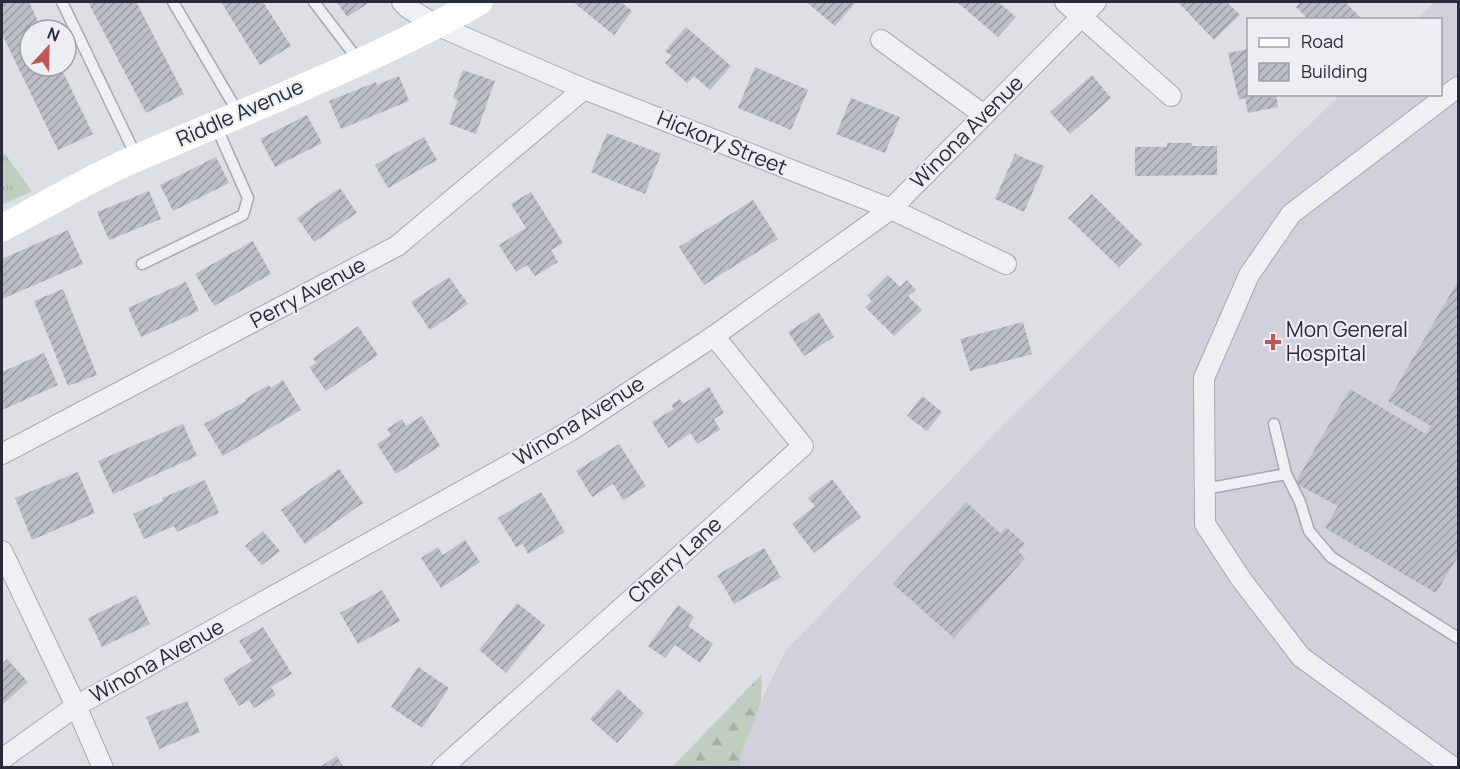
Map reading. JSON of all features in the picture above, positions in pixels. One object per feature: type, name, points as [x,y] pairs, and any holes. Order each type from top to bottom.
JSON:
[{"type":"street","name":"Hickory Street","points":[[402,2],[436,26],[584,89],[891,209],[1006,264]]},
{"type":"street","name":"Riddle Avenue","points":[[2,228],[137,158],[436,26],[479,2]]},
{"type":"street","points":[[1065,2],[1171,96]]},
{"type":"street","name":"Winona Avenue","points":[[2,759],[76,706],[570,431],[714,336],[891,209],[1096,2]]},
{"type":"street","points":[[881,40],[984,115]]},
{"type":"street","points":[[1454,768],[1302,657],[1241,579],[1205,524],[1204,378],[1249,275],[1291,214],[1458,87]]},
{"type":"street","name":"Perry Avenue","points":[[2,454],[397,246],[584,89]]},
{"type":"street","name":"Cherry Lane","points":[[442,768],[802,446],[714,336]]},
{"type":"street","points":[[2,552],[76,706],[103,768]]},
{"type":"lane","points":[[62,2],[137,158]]},
{"type":"lane","points":[[142,264],[243,215],[248,198],[227,120],[173,2]]},
{"type":"lane","points":[[314,2],[359,61]]},
{"type":"lane","points":[[1274,424],[1286,474],[1300,501],[1309,531],[1331,557],[1458,638]]},
{"type":"lane","points":[[1205,489],[1286,474]]},
{"type":"shaded area","name":"Mon General Hospital","points":[[1435,2],[1458,2],[1458,767],[740,768],[740,759],[761,701],[786,650],[991,438],[1339,96],[1442,96],[1442,18],[1417,18]]},
{"type":"green space","points":[[2,150],[32,191],[2,205]]},
{"type":"green space","points":[[762,674],[761,701],[740,759],[740,767],[672,767]]},
{"type":"building","points":[[2,2],[29,2],[36,18],[18,18],[18,67],[2,34]]},
{"type":"building","points":[[88,2],[136,2],[184,94],[146,113]]},
{"type":"building","points":[[221,2],[263,2],[291,46],[260,65]]},
{"type":"building","points":[[337,2],[370,2],[347,17]]},
{"type":"building","points":[[573,2],[621,2],[632,11],[614,35]]},
{"type":"building","points":[[806,2],[856,2],[835,26]]},
{"type":"building","points":[[959,2],[998,2],[1016,17],[998,37]]},
{"type":"building","points":[[1178,2],[1227,2],[1240,15],[1214,40]]},
{"type":"building","points":[[1301,2],[1345,2],[1361,18],[1307,18],[1296,7]]},
{"type":"building","points":[[686,27],[731,66],[710,90],[694,76],[687,83],[665,63],[672,56],[665,51]]},
{"type":"building","points":[[1247,49],[1247,96],[1276,96],[1278,107],[1248,113],[1245,98],[1239,100],[1228,53]]},
{"type":"building","points":[[755,67],[808,90],[791,130],[738,108]]},
{"type":"building","points":[[463,70],[495,81],[476,134],[449,124],[458,100],[453,98]]},
{"type":"building","points":[[1092,75],[1111,98],[1070,134],[1050,112]]},
{"type":"building","points":[[399,76],[409,101],[341,129],[329,101],[376,82],[377,85]]},
{"type":"building","points":[[23,78],[66,78],[93,134],[58,150]]},
{"type":"building","points":[[851,98],[900,117],[885,153],[836,134]]},
{"type":"building","points":[[307,115],[322,143],[275,167],[260,139]]},
{"type":"building","points":[[607,133],[661,154],[645,194],[591,172]]},
{"type":"building","points":[[424,137],[437,160],[388,188],[375,165]]},
{"type":"building","points":[[1167,143],[1217,146],[1217,175],[1135,176],[1135,147],[1167,147]]},
{"type":"building","points":[[1015,154],[1044,166],[1024,212],[995,199]]},
{"type":"building","points":[[216,157],[229,183],[173,211],[160,185]]},
{"type":"building","points":[[340,188],[357,213],[314,242],[297,218]]},
{"type":"building","points":[[149,191],[161,219],[109,240],[97,212]]},
{"type":"building","points":[[531,192],[563,243],[551,250],[558,262],[535,276],[527,265],[516,272],[499,245],[526,228],[511,204]]},
{"type":"building","points":[[1092,194],[1142,244],[1119,267],[1068,218]]},
{"type":"building","points":[[753,200],[778,239],[704,285],[679,247]]},
{"type":"building","points":[[68,230],[83,264],[2,299],[2,259]]},
{"type":"building","points":[[253,241],[271,274],[214,306],[195,274]]},
{"type":"building","points":[[888,275],[900,287],[907,280],[916,290],[908,296],[922,310],[894,336],[865,307],[872,301],[867,296]]},
{"type":"building","points":[[449,277],[468,304],[430,330],[411,302]]},
{"type":"building","points":[[1458,281],[1458,556],[1436,593],[1325,528],[1338,506],[1295,483],[1350,389],[1426,434],[1431,426],[1388,401]]},
{"type":"building","points":[[186,282],[199,311],[141,337],[128,308]]},
{"type":"building","points":[[63,289],[97,375],[68,386],[34,301]]},
{"type":"building","points":[[819,312],[834,337],[804,356],[788,332]]},
{"type":"building","points":[[1023,322],[1032,354],[970,371],[960,339]]},
{"type":"building","points":[[358,326],[378,355],[326,391],[309,367],[316,363],[313,358]]},
{"type":"building","points":[[44,353],[58,385],[2,410],[2,372]]},
{"type":"building","points":[[283,380],[301,410],[223,456],[204,424],[246,401],[245,399],[269,385],[271,388]]},
{"type":"building","points":[[709,387],[724,413],[714,419],[720,430],[697,444],[691,433],[668,448],[652,422],[674,409],[671,405],[680,399],[683,404]]},
{"type":"building","points":[[922,396],[942,412],[927,431],[907,416]]},
{"type":"building","points":[[422,416],[440,446],[396,474],[377,444],[391,435],[387,429],[402,419],[406,426]]},
{"type":"building","points":[[183,424],[197,456],[113,494],[98,461]]},
{"type":"building","points":[[619,444],[646,486],[623,500],[613,484],[592,497],[576,471]]},
{"type":"building","points":[[339,469],[363,503],[305,544],[281,510]]},
{"type":"building","points":[[78,472],[95,513],[32,540],[15,498]]},
{"type":"building","points":[[832,479],[861,517],[814,553],[792,524],[815,506],[808,498]]},
{"type":"building","points":[[205,480],[219,513],[177,532],[174,526],[144,539],[133,514],[163,501],[162,498]]},
{"type":"building","points":[[541,492],[565,532],[528,554],[523,544],[516,547],[498,518]]},
{"type":"building","points":[[966,502],[1001,534],[1006,527],[1025,544],[1018,551],[1025,558],[954,638],[893,584]]},
{"type":"building","points":[[263,531],[280,551],[262,565],[245,546]]},
{"type":"building","points":[[465,540],[480,562],[441,588],[421,558],[438,547],[443,555]]},
{"type":"building","points":[[764,548],[781,577],[734,604],[717,575]]},
{"type":"building","points":[[382,590],[400,621],[358,644],[340,613]]},
{"type":"building","points":[[136,595],[150,624],[102,647],[88,618]]},
{"type":"building","points":[[517,603],[545,625],[506,673],[479,650]]},
{"type":"building","points":[[678,605],[694,617],[688,626],[713,644],[700,663],[675,645],[665,658],[648,646]]},
{"type":"building","points":[[263,627],[292,674],[271,687],[276,695],[254,708],[249,700],[239,706],[223,679],[252,661],[239,641]]},
{"type":"building","points":[[7,659],[28,682],[2,705],[2,664]]},
{"type":"building","points":[[418,667],[449,688],[422,728],[391,707]]},
{"type":"building","points":[[618,689],[644,713],[617,743],[590,719]]},
{"type":"building","points":[[187,701],[200,732],[159,749],[146,717]]},
{"type":"building","points":[[337,756],[344,768],[318,768]]},
{"type":"place","name":"Mon General Hospital","points":[[1273,342]]}]
